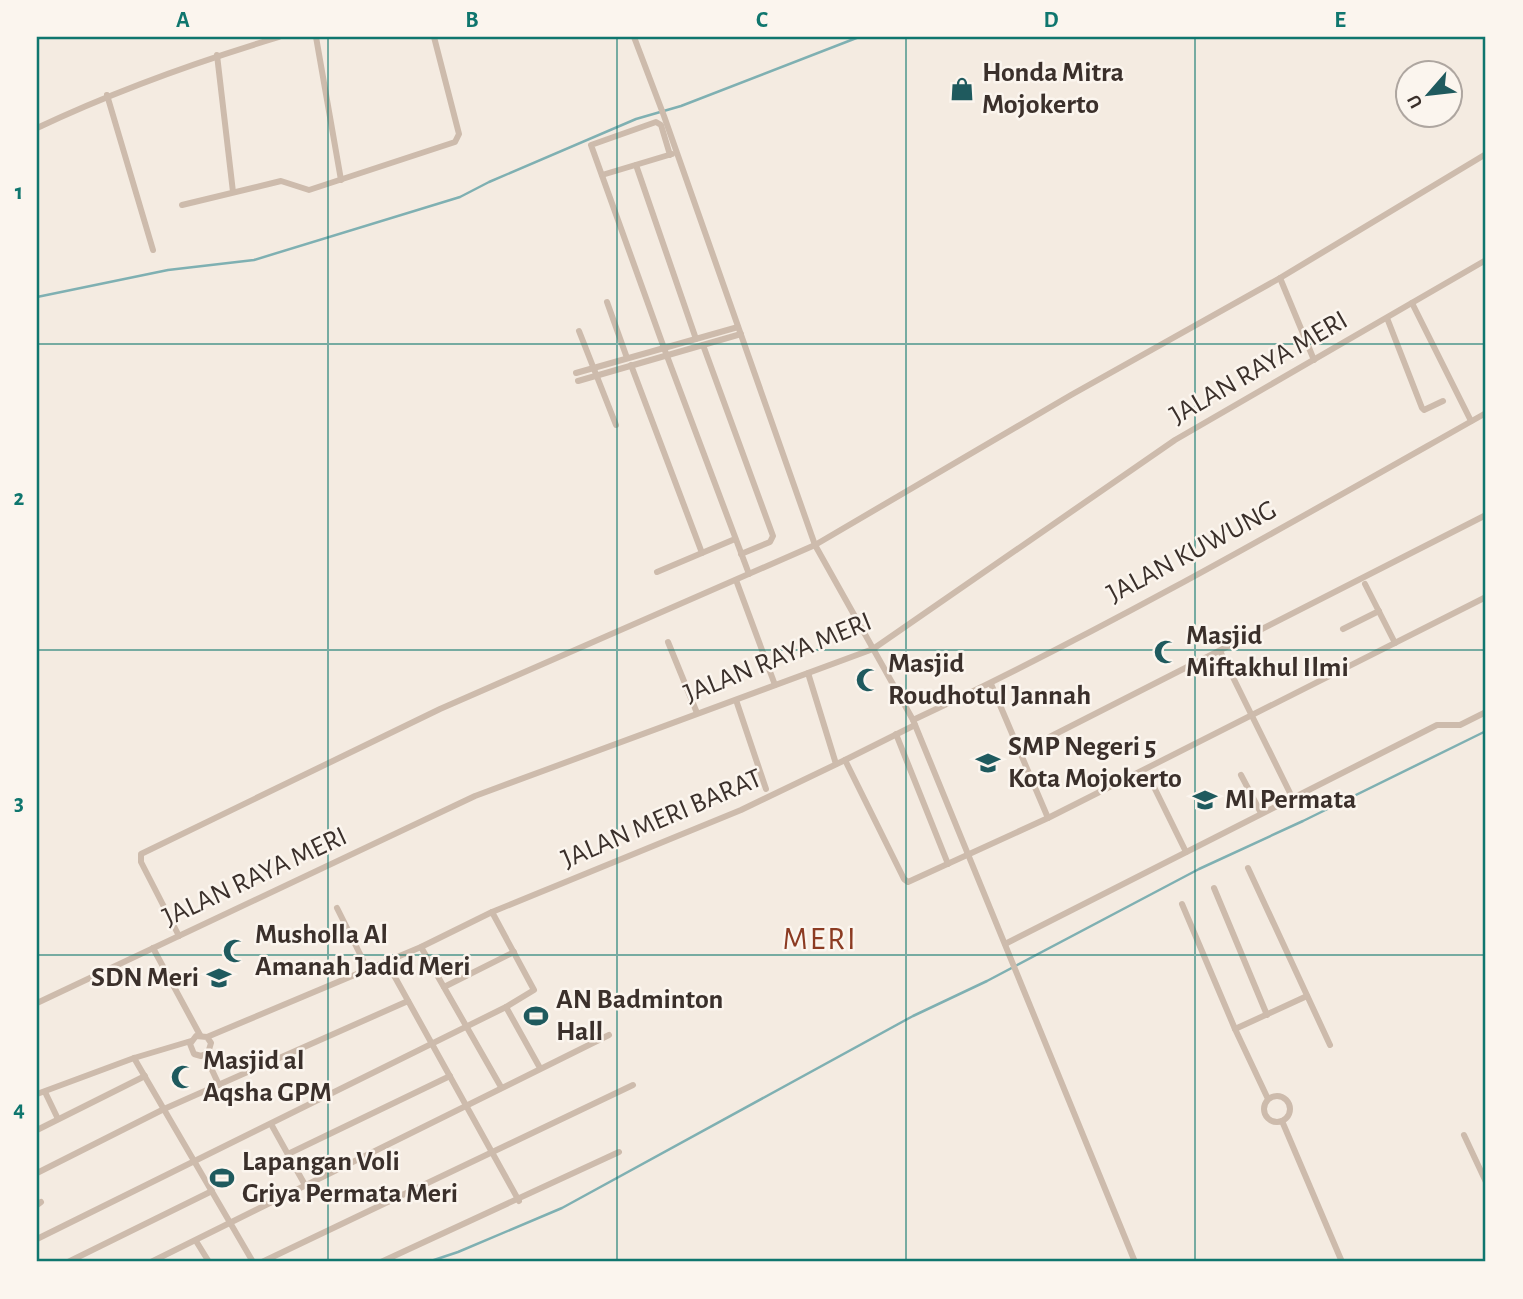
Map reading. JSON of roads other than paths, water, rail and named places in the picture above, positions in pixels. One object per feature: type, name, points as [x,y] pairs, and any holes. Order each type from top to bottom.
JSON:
[{"type":"street","points":[[37,128],[107,95],[217,55],[279,37]]},
{"type":"street","points":[[316,37],[341,180]]},
{"type":"street","points":[[183,205],[281,181],[309,190],[457,139],[459,134],[434,37]]},
{"type":"street","points":[[634,37],[659,101],[673,154]]},
{"type":"street","points":[[217,55],[233,192]]},
{"type":"street","points":[[107,95],[153,250]]},
{"type":"street","points":[[750,574],[735,540],[591,145],[654,123],[661,125],[673,154],[816,545],[914,722],[1135,1262]]},
{"type":"street","points":[[602,175],[673,154]]},
{"type":"street","points":[[179,936],[141,862],[141,854],[429,715],[816,545],[1071,395],[1280,278],[1486,154]]},
{"type":"street","points":[[636,165],[696,339]]},
{"type":"street","name":"JALAN RAYA MERI","points":[[37,1003],[475,796],[873,649],[1161,449],[1486,260]]},
{"type":"street","points":[[1280,278],[1314,360]]},
{"type":"street","points":[[607,302],[702,553]]},
{"type":"street","points":[[1412,303],[1471,421]]},
{"type":"street","points":[[1387,318],[1422,409],[1443,401]]},
{"type":"street","points":[[579,331],[616,425]]},
{"type":"street","points":[[577,377],[666,351],[696,339],[739,331]]},
{"type":"street","points":[[666,351],[703,345],[739,331]]},
{"type":"street","points":[[703,345],[773,536],[770,542],[741,554]]},
{"type":"street","name":"JALAN KUWUNG","points":[[896,734],[914,722],[991,684],[1325,505],[1486,412]]},
{"type":"street","points":[[1020,752],[1486,515]]},
{"type":"street","points":[[657,572],[735,540]]},
{"type":"street","points":[[736,580],[775,685]]},
{"type":"street","points":[[1365,584],[1395,643]]},
{"type":"street","points":[[845,760],[904,879],[911,882],[1048,818],[1486,597]]},
{"type":"street","points":[[1343,629],[1379,611]]},
{"type":"street","points":[[668,642],[697,713]]},
{"type":"street","points":[[1220,651],[1293,797]]},
{"type":"street","points":[[808,673],[836,764]]},
{"type":"street","points":[[991,684],[1048,818]]},
{"type":"street","points":[[736,699],[766,789]]},
{"type":"street","points":[[1005,944],[1437,725],[1460,725],[1486,712]]},
{"type":"street","points":[[896,734],[948,864]]},
{"type":"street","name":"JALAN MERI BARAT","points":[[204,1036],[421,947],[492,912],[741,810],[896,734]]},
{"type":"street","points":[[1241,775],[1261,813]]},
{"type":"street","points":[[1153,785],[1186,852]]},
{"type":"street","points":[[1248,868],[1331,1045]]},
{"type":"street","points":[[1214,888],[1267,1015]]},
{"type":"street","points":[[1182,904],[1235,1029],[1268,1098]]},
{"type":"street","points":[[337,908],[367,968]]},
{"type":"street","points":[[37,1239],[506,1007],[534,990],[492,912]]},
{"type":"street","points":[[421,947],[501,1087]]},
{"type":"street","points":[[153,948],[211,1047],[205,1055],[198,1056],[192,1051],[191,1041]]},
{"type":"street","points":[[444,987],[514,952]]},
{"type":"street","points":[[386,961],[519,1200]]},
{"type":"street","points":[[1235,1029],[1307,996]]},
{"type":"street","points":[[37,1173],[164,1109],[408,1001]]},
{"type":"street","points":[[506,1007],[540,1068]]},
{"type":"street","points":[[151,1262],[165,1259],[304,1185],[609,1035]]},
{"type":"street","points":[[37,1094],[134,1058],[204,1036]]},
{"type":"street","points":[[205,1055],[219,1085]]},
{"type":"street","points":[[134,1058],[253,1262]]},
{"type":"street","points":[[37,1130],[145,1076]]},
{"type":"street","points":[[288,1154],[450,1076]]},
{"type":"street","points":[[262,1262],[634,1084]]},
{"type":"street","points":[[45,1091],[58,1119]]},
{"type":"street","points":[[1268,1098],[1281,1096],[1288,1102],[1290,1111],[1282,1122]]},
{"type":"street","points":[[1268,1098],[1264,1114],[1270,1121],[1282,1122]]},
{"type":"street","points":[[1282,1122],[1342,1262]]},
{"type":"street","points":[[271,1124],[304,1185]]},
{"type":"street","points":[[1464,1135],[1486,1182]]},
{"type":"street","points":[[381,1262],[619,1152]]},
{"type":"street","points":[[68,1262],[212,1191]]},
{"type":"street","points":[[196,1241],[209,1262]]},
{"type":"waterway","points":[[37,297],[168,270],[254,260],[460,197],[636,119],[681,106],[859,37]]},
{"type":"waterway","points":[[428,1262],[562,1208],[913,1016],[987,981],[1199,869],[1486,731]]},
{"type":"place","name":"Honda Mitra Mojokerto","points":[[962,89]]},
{"type":"place","name":"Masjid Miftakhul Ilmi","points":[[1166,652]]},
{"type":"place","name":"Masjid Roudhotul Jannah","points":[[868,680]]},
{"type":"place","name":"SMP Negeri 5 Kota Mojokerto","points":[[988,763]]},
{"type":"place","name":"MI Permata","points":[[1205,800]]},
{"type":"place","name":"Musholla Al Amanah Jadid Meri","points":[[235,951]]},
{"type":"place","name":"SDN Meri","points":[[219,978]]},
{"type":"place","name":"AN Badminton Hall","points":[[536,1016]]},
{"type":"place","name":"Masjid al Aqsha GPM","points":[[183,1077]]},
{"type":"place","name":"Lapangan Voli Griya Permata Meri","points":[[222,1178]]},
{"type":"district","name":"MERI","points":[[820,939]]}]
